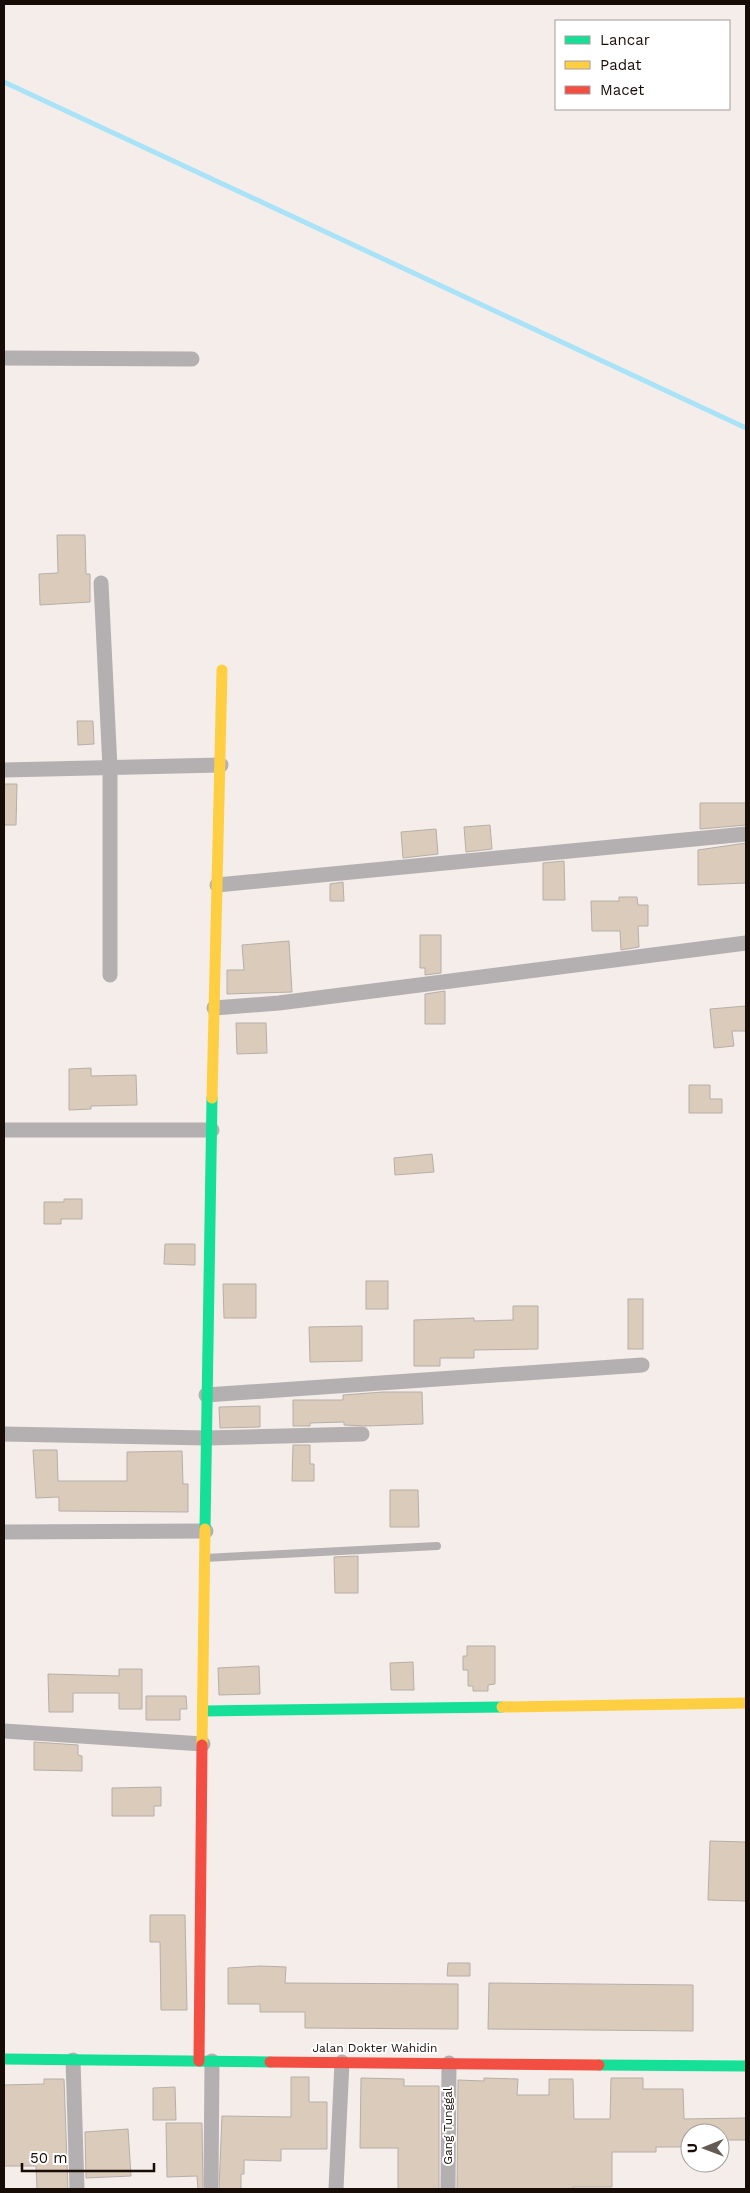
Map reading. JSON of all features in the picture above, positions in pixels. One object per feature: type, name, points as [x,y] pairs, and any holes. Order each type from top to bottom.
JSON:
[{"type":"street","points":[[4,358],[192,359]]},
{"type":"street","points":[[101,584],[110,768],[110,975]]},
{"type":"street","points":[[212,2185],[206,2061],[203,1711],[206,1395],[222,670]]},
{"type":"street","points":[[4,770],[220,765]]},
{"type":"street","points":[[217,885],[746,834]]},
{"type":"street","points":[[214,1008],[279,1003],[746,943]]},
{"type":"street","points":[[4,1130],[212,1130]]},
{"type":"street","points":[[206,1395],[642,1364]]},
{"type":"street","points":[[4,1434],[207,1438],[362,1434]]},
{"type":"street","points":[[4,1532],[206,1531]]},
{"type":"street","points":[[203,1711],[746,1703]]},
{"type":"street","points":[[4,1731],[203,1744]]},
{"type":"street","name":"Jalan Dokter Wahidin","points":[[4,2059],[746,2066]]},
{"type":"street","points":[[73,2060],[76,2189]]},
{"type":"street","points":[[336,2189],[342,2062]]},
{"type":"street","name":"Gang Tunggal","points":[[448,2189],[449,2063]]},
{"type":"lane","points":[[205,1558],[437,1546]]},
{"type":"building","points":[[57,535],[85,535],[86,574],[90,574],[90,602],[40,605],[39,574],[58,573]]},
{"type":"building","points":[[77,721],[93,721],[94,744],[78,745]]},
{"type":"building","points":[[4,784],[17,784],[16,825],[4,825]]},
{"type":"building","points":[[700,803],[746,803],[746,825],[700,829]]},
{"type":"building","points":[[490,825],[492,849],[466,852],[464,827]]},
{"type":"building","points":[[436,829],[438,854],[403,858],[401,832]]},
{"type":"building","points":[[746,843],[746,883],[698,885],[698,850]]},
{"type":"building","points":[[564,861],[565,900],[543,900],[543,863]]},
{"type":"building","points":[[343,882],[344,901],[330,901],[330,884]]},
{"type":"building","points":[[619,897],[637,897],[638,905],[648,905],[648,926],[638,926],[639,947],[621,950],[620,931],[592,931],[591,901],[619,901]]},
{"type":"building","points":[[420,935],[441,935],[441,973],[425,975],[425,968],[420,968]]},
{"type":"building","points":[[289,941],[292,992],[227,994],[227,970],[244,970],[242,945]]},
{"type":"building","points":[[445,991],[445,1024],[425,1024],[425,994]]},
{"type":"building","points":[[746,1006],[746,1031],[732,1031],[734,1046],[714,1048],[710,1009]]},
{"type":"building","points":[[236,1023],[266,1023],[267,1053],[237,1054]]},
{"type":"building","points":[[91,1068],[91,1076],[136,1075],[137,1105],[91,1106],[91,1109],[69,1110],[69,1069]]},
{"type":"building","points":[[689,1085],[710,1085],[710,1099],[722,1099],[722,1113],[689,1113]]},
{"type":"building","points":[[432,1154],[434,1172],[395,1175],[394,1158]]},
{"type":"building","points":[[64,1199],[82,1199],[82,1219],[61,1219],[61,1224],[44,1224],[44,1202],[64,1202]]},
{"type":"building","points":[[165,1244],[195,1244],[195,1265],[164,1264]]},
{"type":"building","points":[[366,1281],[388,1281],[388,1309],[366,1309]]},
{"type":"building","points":[[223,1284],[256,1284],[256,1318],[224,1318]]},
{"type":"building","points":[[628,1299],[643,1299],[643,1349],[628,1349]]},
{"type":"building","points":[[513,1306],[538,1306],[538,1349],[474,1350],[474,1358],[440,1358],[440,1366],[414,1366],[414,1320],[474,1318],[474,1321],[513,1320]]},
{"type":"building","points":[[362,1326],[362,1361],[310,1362],[309,1327]]},
{"type":"building","points":[[422,1392],[423,1424],[366,1426],[344,1425],[344,1422],[310,1423],[310,1426],[293,1426],[293,1400],[343,1400],[343,1395]]},
{"type":"building","points":[[260,1406],[260,1427],[220,1428],[219,1407]]},
{"type":"building","points":[[293,1445],[310,1445],[310,1464],[314,1464],[314,1481],[292,1481]]},
{"type":"building","points":[[33,1450],[57,1450],[58,1481],[127,1481],[127,1452],[182,1451],[183,1484],[188,1484],[188,1512],[59,1511],[59,1497],[36,1498]]},
{"type":"building","points":[[390,1490],[418,1490],[419,1527],[390,1527]]},
{"type":"building","points":[[358,1556],[358,1593],[335,1593],[334,1557]]},
{"type":"building","points":[[467,1646],[495,1646],[495,1684],[488,1685],[488,1691],[473,1691],[473,1686],[468,1686],[468,1670],[463,1670],[463,1656],[467,1656]]},
{"type":"building","points":[[413,1662],[414,1690],[391,1690],[390,1663]]},
{"type":"building","points":[[259,1666],[260,1694],[219,1695],[218,1668]]},
{"type":"building","points":[[119,1669],[142,1669],[142,1709],[119,1709],[119,1693],[73,1693],[73,1712],[49,1712],[48,1674],[119,1676]]},
{"type":"building","points":[[146,1696],[186,1696],[187,1709],[180,1709],[180,1720],[146,1720]]},
{"type":"building","points":[[34,1742],[78,1745],[78,1755],[82,1756],[82,1771],[34,1770]]},
{"type":"building","points":[[161,1787],[161,1806],[154,1806],[154,1816],[112,1816],[112,1788]]},
{"type":"building","points":[[710,1841],[746,1842],[746,1901],[708,1900]]},
{"type":"building","points":[[150,1915],[185,1915],[187,2010],[161,2010],[160,1942],[150,1942]]},
{"type":"building","points":[[448,1963],[470,1963],[470,1976],[447,1976]]},
{"type":"building","points":[[286,1967],[285,1983],[458,1984],[458,2029],[305,2028],[305,2012],[260,2012],[260,2004],[228,2004],[228,1968]]},
{"type":"building","points":[[489,1983],[693,1985],[693,2031],[488,2029]]},
{"type":"building","points":[[291,2077],[309,2077],[309,2102],[327,2102],[327,2149],[281,2149],[281,2161],[244,2160],[244,2174],[241,2174],[241,2189],[219,2189],[222,2116],[291,2117]]},
{"type":"building","points":[[361,2078],[404,2079],[404,2086],[439,2086],[439,2189],[398,2189],[398,2148],[360,2148]]},
{"type":"building","points":[[484,2078],[518,2079],[517,2095],[549,2095],[549,2079],[573,2079],[574,2119],[610,2119],[611,2078],[643,2078],[643,2089],[683,2089],[684,2119],[746,2118],[746,2140],[730,2140],[730,2123],[680,2123],[680,2147],[656,2147],[656,2152],[612,2152],[612,2187],[457,2189],[458,2080],[484,2081]]},
{"type":"building","points":[[44,2079],[64,2079],[68,2189],[37,2189],[36,2166],[4,2166],[4,2085],[44,2084]]},
{"type":"building","points":[[175,2087],[176,2120],[153,2120],[153,2088]]},
{"type":"building","points":[[166,2123],[202,2123],[203,2189],[198,2189],[197,2176],[167,2177]]},
{"type":"building","points":[[128,2129],[131,2176],[86,2178],[85,2132]]},
{"type":"waterway","points":[[4,82],[746,428]]},
{"type":"traffic: fast","points":[[205,1529],[212,1098]]},
{"type":"traffic: fast","points":[[203,1711],[502,1707]]},
{"type":"traffic: fast","points":[[4,2059],[270,2062]]},
{"type":"traffic: fast","points":[[599,2065],[746,2066]]},
{"type":"traffic: slow","points":[[212,1098],[222,670]]},
{"type":"traffic: slow","points":[[202,1745],[205,1529]]},
{"type":"traffic: slow","points":[[502,1707],[746,1703]]},
{"type":"traffic: jam","points":[[199,2061],[202,1745]]},
{"type":"traffic: jam","points":[[270,2062],[599,2065]]}]
